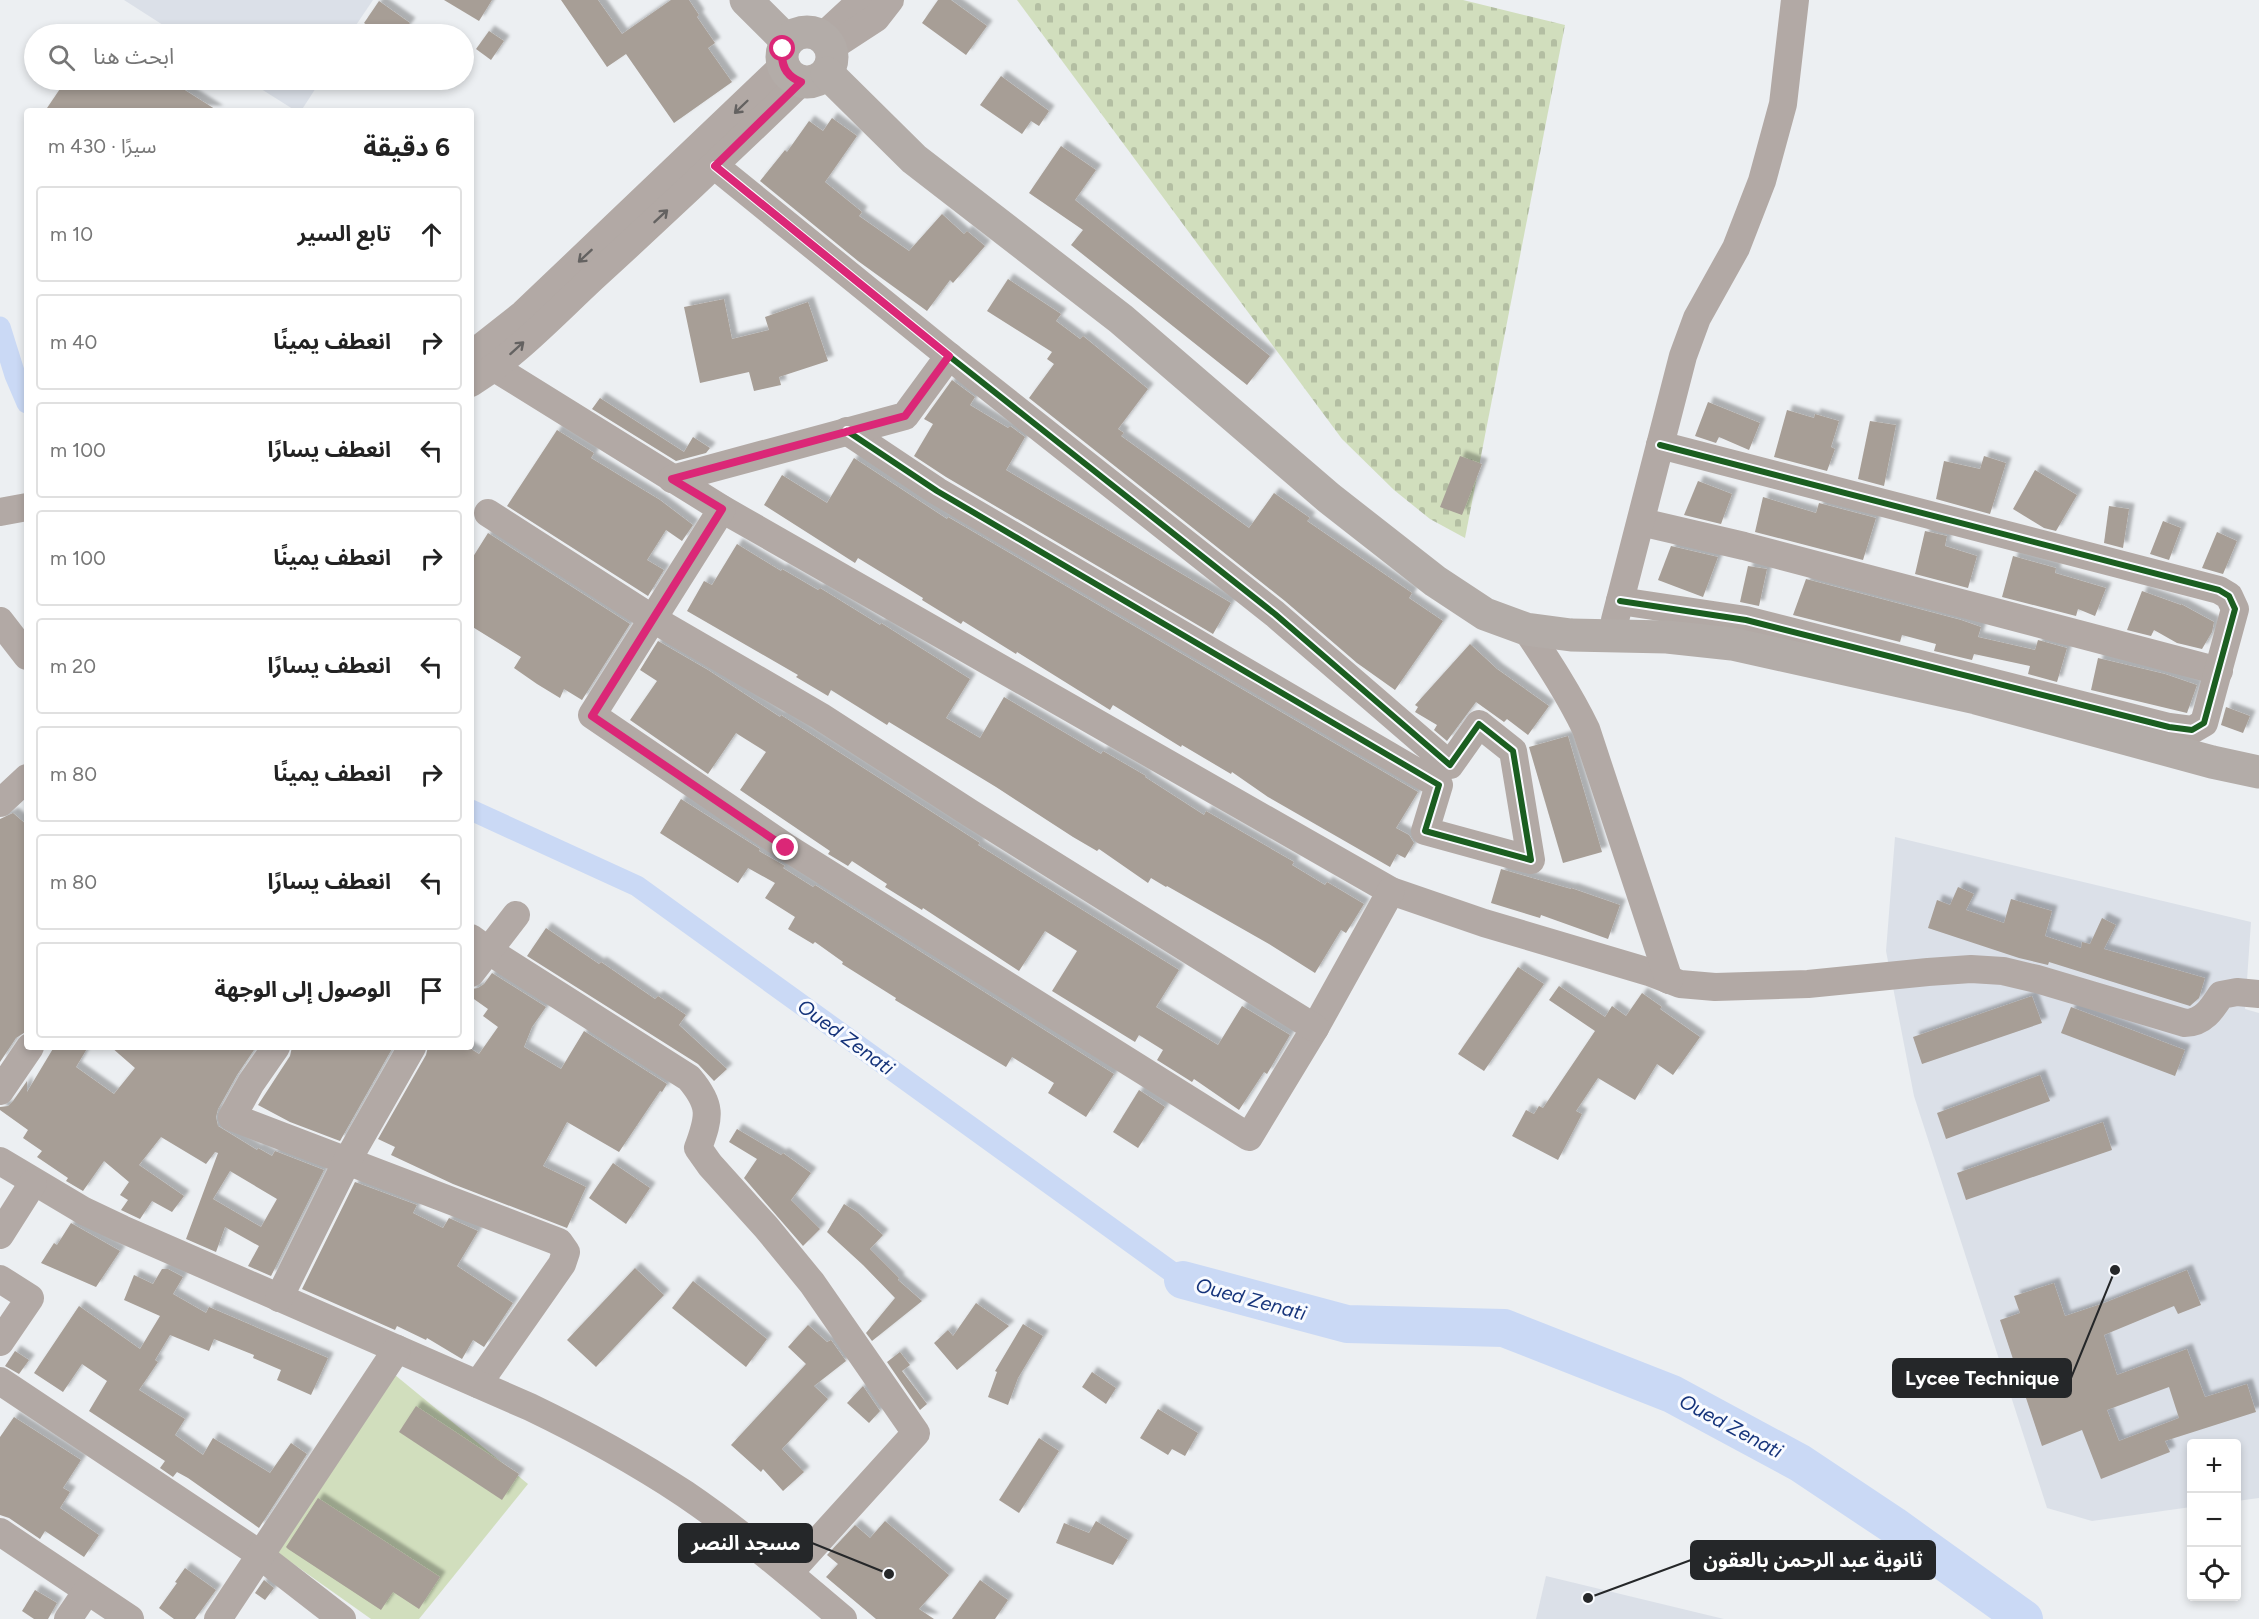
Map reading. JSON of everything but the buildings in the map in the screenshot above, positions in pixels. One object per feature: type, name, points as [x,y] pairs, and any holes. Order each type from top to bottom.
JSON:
[{"type":"main road","points":[[746,0],[914,159],[1121,319],[1329,498],[1435,581],[1485,614],[1526,629],[1571,635],[1667,638],[1732,644],[1976,698],[2212,762],[2259,772]]},
{"type":"street","points":[[482,357],[715,166],[808,58],[862,0]]},
{"type":"street","points":[[474,376],[482,357],[523,314],[604,238],[808,58],[876,18],[890,0]]},
{"type":"street","points":[[1611,636],[1683,356],[1697,318],[1736,248],[1762,181],[1783,104],[1795,0]]},
{"type":"street","points":[[715,166],[949,356],[1275,614],[1450,765],[1479,724],[1513,751],[1531,860],[1425,831],[1439,784],[938,491],[847,431]]},
{"type":"street","points":[[672,479],[905,416],[949,356]]},
{"type":"street","points":[[482,357],[722,509],[1391,891],[1484,923],[1649,972],[1680,984],[1715,987],[1808,984],[1971,969],[2003,971],[2185,1023],[2194,1023],[2204,1018],[2221,995],[2259,994]]},
{"type":"street","points":[[1620,601],[1746,620],[2158,724],[2192,730],[2204,723],[2235,609],[2229,596],[2219,590],[1660,445]]},
{"type":"street","points":[[722,509],[592,716],[786,848],[1249,1137],[1315,1028],[1391,891]]},
{"type":"street","points":[[488,513],[653,619],[820,716],[970,813],[1315,1028]]},
{"type":"street","points":[[1641,522],[1744,546],[2219,671]]},
{"type":"street","points":[[0,621],[24,652]]},
{"type":"street","points":[[1526,629],[1552,666],[1586,729],[1669,980]]},
{"type":"street","points":[[0,803],[24,781]]},
{"type":"street","points":[[474,964],[480,945],[516,915]]},
{"type":"street","points":[[480,945],[689,1078],[701,1093],[708,1109],[707,1126],[698,1148],[812,1283],[916,1433],[789,1573]]},
{"type":"street","points":[[0,1092],[28,1050]]},
{"type":"street","points":[[274,1050],[251,1083],[232,1117],[559,1242],[566,1252],[562,1264],[477,1384]]},
{"type":"street","points":[[279,1298],[347,1161],[410,1050]]},
{"type":"street","points":[[0,1161],[33,1183],[122,1229],[588,1435],[687,1496],[789,1573],[843,1619]]},
{"type":"street","points":[[0,1235],[33,1183]]},
{"type":"street","points":[[0,1279],[30,1298],[0,1342]]},
{"type":"street","points":[[218,1619],[397,1349]]},
{"type":"street","points":[[0,1381],[259,1556],[342,1619]]},
{"type":"street","points":[[0,1532],[130,1619]]},
{"type":"street","points":[[68,1619],[87,1591]]},
{"type":"shaded area","points":[[124,0],[373,0],[357,24],[161,24]]},
{"type":"shaded area","points":[[263,90],[315,90],[303,108],[291,108]]},
{"type":"shaded area","points":[[1895,837],[2251,922],[2245,1009],[2259,1013],[2259,1498],[2241,1500],[2241,1439],[2187,1439],[2187,1508],[2092,1521],[2047,1508],[1914,1096],[1886,951]]},
{"type":"shaded area","points":[[1546,1576],[1724,1619],[1536,1619]]},
{"type":"green space","points":[[1017,0],[1463,0],[1565,25],[1465,538],[1430,519],[1394,490],[1342,439]]},
{"type":"green space","points":[[395,1375],[528,1484],[419,1619],[371,1619],[278,1553]]},
{"type":"waterway","name":"Oued Zenati","points":[[0,327],[24,396]]},
{"type":"waterway","name":"Oued Zenati","points":[[474,811],[637,886],[1183,1280]]},
{"type":"waterway","name":"Oued Zenati","points":[[1183,1280],[1347,1324],[1504,1328],[1672,1394],[1800,1463],[1893,1525],[2024,1619]]},
{"type":"cycle path","points":[[715,166],[949,356],[1275,614],[1450,765],[1479,724],[1513,751],[1531,860],[1425,831],[1439,785],[937,491],[847,431]]},
{"type":"cycle path","points":[[1620,601],[1746,620],[2169,727],[2192,730],[2204,723],[2235,609],[2229,596],[2219,590],[1660,445]]},
{"type":"place","name":"Lycee Technique","points":[[2115,1270]]},
{"type":"place","name":"مسجد النصر","points":[[889,1574]]},
{"type":"place","name":"ثانوية عبد الرحمن بالعقون","points":[[1588,1598]]},
{"type":"route","points":[[783,49],[781,57],[786,73],[801,82],[715,166],[949,356],[905,416],[672,479],[722,509],[592,716],[786,848]]}]
